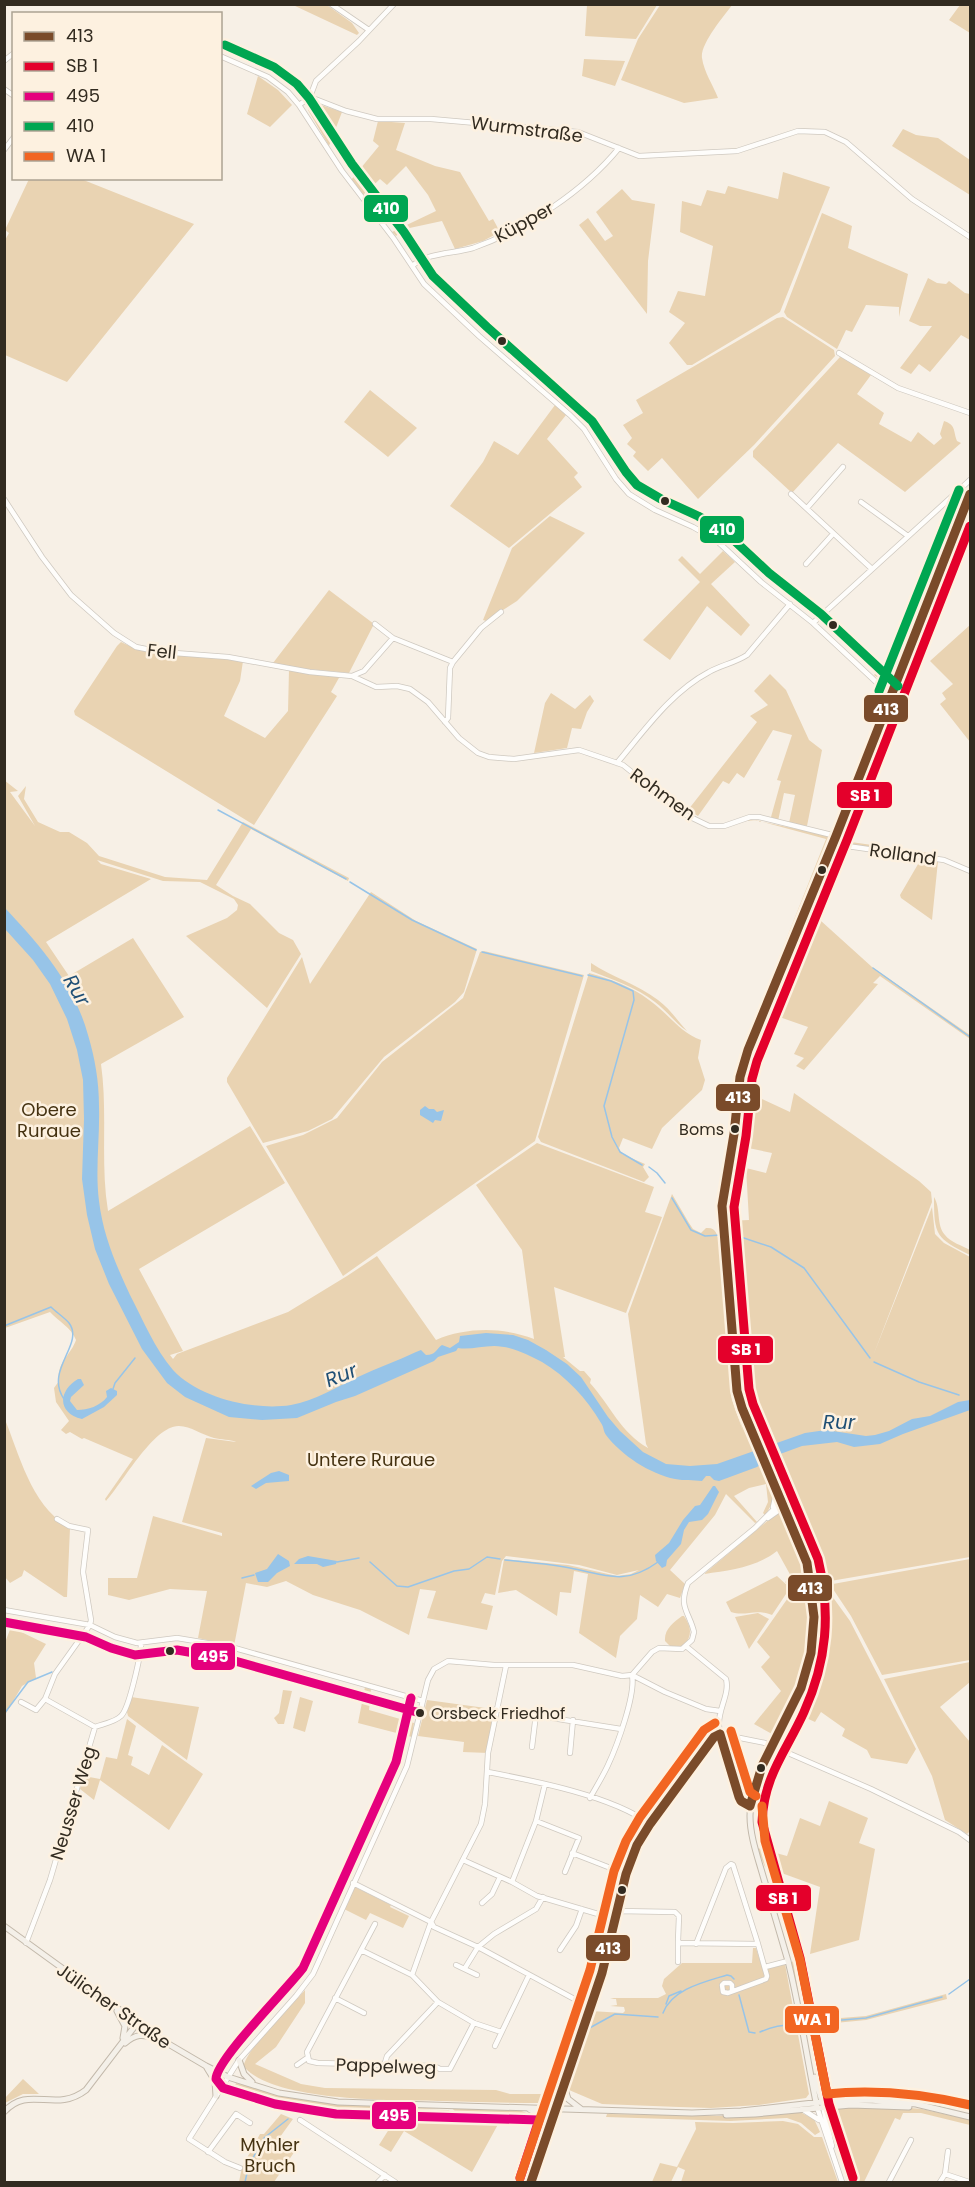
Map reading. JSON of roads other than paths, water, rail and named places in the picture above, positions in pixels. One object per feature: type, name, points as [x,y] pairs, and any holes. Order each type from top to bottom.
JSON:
[{"type":"main road","points":[[820,2105],[788,1961],[752,1834],[750,1806],[757,1778],[805,1678],[812,1653],[815,1626],[813,1593],[807,1563],[737,1391],[723,1231],[723,1196],[734,1134],[742,1066],[833,844],[970,494]]},
{"type":"main road","name":"Jülicher Straße","points":[[4,1926],[160,2039],[228,2077],[286,2094],[338,2102],[692,2113]]},
{"type":"main road","points":[[113,2006],[123,2019],[125,2026],[125,2033],[119,2048]]},
{"type":"main road","points":[[4,2112],[21,2100],[31,2098],[58,2102],[80,2095],[138,2022]]},
{"type":"main road","points":[[119,2048],[137,2035],[142,2034],[160,2039]]},
{"type":"main road","points":[[239,2060],[244,2074],[258,2086]]},
{"type":"main road","points":[[810,2064],[819,2087],[820,2105]]},
{"type":"main road","points":[[206,2066],[215,2081],[216,2096]]},
{"type":"main road","points":[[564,2086],[568,2099],[583,2110]]},
{"type":"main road","points":[[819,2087],[826,2095],[847,2100]]},
{"type":"main road","points":[[692,2113],[742,2115],[802,2109],[847,2100],[887,2101],[970,2117]]},
{"type":"main road","points":[[692,2113],[820,2105],[868,2104],[926,2107]]},
{"type":"main road","points":[[528,2109],[543,2117],[549,2130]]},
{"type":"street","points":[[331,4],[369,30]]},
{"type":"street","points":[[299,105],[310,97],[316,81],[394,4]]},
{"type":"street","points":[[222,57],[268,77],[288,92],[342,171],[434,295],[584,429],[616,479],[629,494],[655,510],[716,540],[761,582],[813,623],[890,695]]},
{"type":"street","name":"Wurmstraße","points":[[310,97],[345,111],[377,118],[431,119],[578,132],[639,156],[726,152],[747,148],[778,135],[798,130],[825,132],[846,141],[912,199],[970,237]]},
{"type":"street","name":"Küpper","points":[[412,266],[424,258],[471,248],[531,220],[560,202],[595,174],[619,148]]},
{"type":"street","points":[[839,352],[898,388],[970,413]]},
{"type":"street","points":[[807,508],[843,467]]},
{"type":"street","points":[[813,623],[970,480]]},
{"type":"street","points":[[791,494],[872,569]]},
{"type":"street","name":"Fell","points":[[4,499],[42,557],[71,595],[131,645],[143,650],[228,657],[310,672],[352,676],[376,687],[398,686],[410,689],[428,702],[459,738],[478,753],[489,757],[514,759],[579,750],[617,763]]},
{"type":"street","points":[[861,502],[908,536]]},
{"type":"street","points":[[806,564],[833,534]]},
{"type":"street","name":"Rohmen","points":[[790,604],[747,655],[709,672],[669,702],[617,763],[684,813],[709,826],[724,826],[750,817],[759,817],[836,836]]},
{"type":"street","points":[[445,722],[448,718],[450,668],[453,662],[481,628],[501,612]]},
{"type":"street","points":[[375,624],[393,638],[453,662]]},
{"type":"street","name":"Fell","points":[[352,676],[364,671],[393,638]]},
{"type":"street","points":[[363,682],[364,671]]},
{"type":"street","name":"Rolland","points":[[833,844],[944,860],[970,871]]},
{"type":"street","points":[[772,1510],[777,1489]]},
{"type":"street","points":[[763,1521],[772,1510],[783,1503]]},
{"type":"street","points":[[240,2168],[208,2152],[189,2139],[239,2060],[306,1984],[320,1958],[407,1766],[431,1674],[444,1662],[457,1660],[506,1666],[573,1665],[627,1677],[632,1675],[652,1652],[659,1648],[682,1649],[687,1647],[694,1632],[685,1611],[684,1597],[688,1583],[783,1503]]},
{"type":"street","points":[[21,1702],[36,1710],[45,1699],[55,1674],[90,1625],[91,1616],[82,1572],[88,1530],[69,1526],[57,1519]]},
{"type":"street","points":[[4,1610],[90,1625],[115,1637],[141,1643],[177,1638],[231,1647],[423,1701]]},
{"type":"street","name":"Neusser Weg","points":[[26,1943],[50,1880],[95,1727],[123,1715],[137,1668],[141,1643]]},
{"type":"street","points":[[687,1647],[726,1679],[727,1686],[718,1723],[720,1734],[739,1797],[741,1801],[750,1806]]},
{"type":"street","points":[[412,1975],[432,1922],[481,1824],[485,1804],[488,1753],[506,1666]]},
{"type":"street","points":[[632,1675],[659,1690],[706,1709],[720,1711]]},
{"type":"street","points":[[590,1798],[608,1765],[621,1729],[634,1684],[632,1675]]},
{"type":"street","points":[[45,1699],[95,1727]]},
{"type":"street","points":[[496,1709],[621,1729]]},
{"type":"street","points":[[532,1747],[536,1714]]},
{"type":"street","points":[[570,1753],[573,1720]]},
{"type":"street","points":[[531,2182],[591,2008],[626,1874],[637,1845],[711,1741],[720,1734],[765,1743],[871,1789],[959,1832],[970,1840]]},
{"type":"street","points":[[488,1772],[545,1784],[590,1798],[639,1816],[650,1824]]},
{"type":"street","points":[[512,1881],[536,1821],[545,1784]]},
{"type":"street","points":[[536,1821],[579,1838],[565,1872]]},
{"type":"street","points":[[572,1853],[626,1874]]},
{"type":"street","points":[[463,1860],[543,1897],[615,1919]]},
{"type":"street","points":[[696,1944],[726,1868],[731,1864],[735,1867],[767,1976],[766,1979],[732,1990]]},
{"type":"street","points":[[482,1903],[492,1894],[500,1877]]},
{"type":"street","points":[[353,1883],[432,1922],[434,1927],[478,1947],[591,2008]]},
{"type":"street","points":[[465,1968],[478,1947],[537,1909],[543,1897]]},
{"type":"street","points":[[560,1950],[576,1926],[582,1909]]},
{"type":"street","points":[[617,1911],[675,1912],[679,1916],[678,1962]]},
{"type":"street","name":"Pappelweg","points":[[375,1924],[306,2052],[309,2061],[384,2066],[434,2066],[440,2069],[450,2069],[474,2023]]},
{"type":"street","points":[[678,1941],[696,1944],[758,1944]]},
{"type":"street","points":[[361,1950],[412,1975],[438,2002],[474,2023],[501,2032]]},
{"type":"street","points":[[765,1967],[788,1961]]},
{"type":"street","points":[[456,1965],[477,1975]]},
{"type":"street","points":[[495,2046],[530,1975]]},
{"type":"street","points":[[335,1998],[364,2013]]},
{"type":"street","points":[[384,2066],[387,2056],[438,2002]]},
{"type":"street","points":[[297,2066],[307,2058]]},
{"type":"street","points":[[820,2105],[822,2125],[842,2182]]},
{"type":"street","points":[[820,2105],[833,2155]]},
{"type":"street","points":[[802,2109],[815,2116],[822,2125]]},
{"type":"street","points":[[208,2152],[237,2114],[250,2123]]},
{"type":"street","points":[[300,2120],[395,2182]]},
{"type":"street","points":[[890,2182],[911,2140]]},
{"type":"street","points":[[940,2182],[945,2174],[948,2151]]},
{"type":"street","points":[[945,2174],[969,2182]]},
{"type":"street","points":[[378,2182],[385,2175]]},
{"type":"water","points":[[4,907],[54,966],[82,1016],[93,1052],[97,1079],[99,1097],[98,1189],[107,1238],[125,1284],[155,1344],[173,1370],[197,1388],[244,1404],[291,1405],[317,1397],[421,1350],[429,1355],[442,1345],[450,1348],[459,1342],[460,1336],[486,1333],[513,1335],[528,1340],[567,1364],[581,1377],[620,1431],[643,1452],[666,1464],[690,1466],[717,1464],[805,1433],[826,1430],[866,1436],[875,1435],[889,1431],[912,1419],[930,1416],[958,1402],[970,1400],[970,1410],[880,1444],[854,1447],[837,1442],[802,1446],[772,1457],[757,1467],[719,1481],[706,1476],[702,1481],[678,1480],[656,1473],[637,1463],[612,1442],[589,1405],[559,1374],[542,1362],[513,1349],[500,1346],[458,1348],[456,1351],[438,1357],[434,1361],[355,1396],[297,1418],[262,1420],[229,1417],[185,1397],[167,1383],[142,1349],[109,1284],[95,1249],[82,1179],[83,1080],[77,1050],[67,1019],[50,984],[33,960],[5,929]]},
{"type":"water","points":[[425,1106],[437,1112],[444,1110],[441,1121],[435,1120],[433,1123],[420,1115],[420,1110]]},
{"type":"water","points":[[81,1379],[84,1385],[71,1397],[70,1401],[77,1410],[101,1403],[107,1397],[106,1391],[111,1388],[117,1391],[117,1395],[104,1407],[82,1419],[74,1416],[64,1407],[63,1401],[67,1389]]},
{"type":"water","points":[[279,1471],[289,1475],[289,1481],[266,1483],[256,1489],[251,1486],[271,1473]]},
{"type":"water","points":[[713,1486],[719,1492],[708,1514],[702,1520],[689,1522],[684,1530],[681,1544],[667,1560],[666,1566],[662,1568],[656,1561],[655,1555],[669,1543],[683,1520],[695,1506],[700,1505]]},
{"type":"water","points":[[278,1554],[289,1561],[290,1566],[277,1573],[268,1582],[258,1582],[255,1573],[267,1569]]},
{"type":"water","points":[[308,1556],[337,1561],[336,1564],[323,1567],[317,1564],[294,1564],[299,1559]]},
{"type":"waterway","points":[[218,810],[346,879]]},
{"type":"waterway","points":[[350,882],[412,920],[476,950]]},
{"type":"waterway","points":[[482,952],[582,976]]},
{"type":"waterway","points":[[873,968],[970,1037]]},
{"type":"waterway","points":[[588,975],[611,981],[633,991],[634,1000],[604,1106],[612,1137],[620,1152],[642,1165]]},
{"type":"waterway","points":[[649,1167],[665,1183]]},
{"type":"waterway","points":[[672,1198],[691,1230],[705,1236],[721,1235]]},
{"type":"waterway","points":[[726,1234],[771,1247],[804,1268],[870,1358]]},
{"type":"waterway","points":[[4,1326],[51,1307],[69,1323],[73,1331],[72,1340],[59,1378],[59,1388],[64,1399]]},
{"type":"waterway","points":[[113,1389],[115,1383],[135,1358]]},
{"type":"waterway","points":[[874,1362],[919,1382],[959,1395]]},
{"type":"waterway","points":[[370,1562],[397,1586],[408,1587],[454,1571],[469,1569],[487,1557],[500,1559]]},
{"type":"waterway","points":[[337,1562],[359,1558]]},
{"type":"waterway","points":[[505,1560],[554,1565],[615,1577],[635,1574],[658,1562]]},
{"type":"waterway","points":[[242,1578],[254,1575]]},
{"type":"waterway","points":[[4,1714],[28,1682],[52,1672]]},
{"type":"waterway","points":[[663,2013],[667,2005],[681,1992],[727,1975],[734,1979]]},
{"type":"waterway","points":[[949,1994],[970,1979]]},
{"type":"waterway","points":[[666,2004],[669,1996],[681,1991]]},
{"type":"waterway","points":[[739,1995],[749,2032],[755,2033]]},
{"type":"waterway","points":[[806,2023],[866,2018],[942,1997]]},
{"type":"waterway","points":[[584,2031],[615,2014],[658,2017]]},
{"type":"waterway","points":[[760,2032],[777,2026],[796,2025]]},
{"type":"waterway","points":[[573,2066],[575,2058]]},
{"type":"waterway","points":[[332,2111],[450,2113]]},
{"type":"waterway","points":[[297,2112],[320,2112]]},
{"type":"waterway","points":[[459,2113],[520,2115]]},
{"type":"waterway","points":[[249,2165],[264,2138],[288,2119]]},
{"type":"waterway","points":[[245,2182],[247,2173]]},
{"type":"place","name":"Boms","points":[[735,1129]]},
{"type":"place","name":"Orsbeck Friedhof","points":[[420,1713]]},
{"type":"water label","name":"Rur","points":[[77,990]]},
{"type":"water label","name":"Rur","points":[[341,1375]]},
{"type":"water label","name":"Rur","points":[[839,1422]]},
{"type":"park label","name":"Obere Ruraue","points":[[49,1119]]},
{"type":"park label","name":"Untere Ruraue","points":[[371,1459]]},
{"type":"park label","name":"Myhler Bruch","points":[[270,2154]]}]
